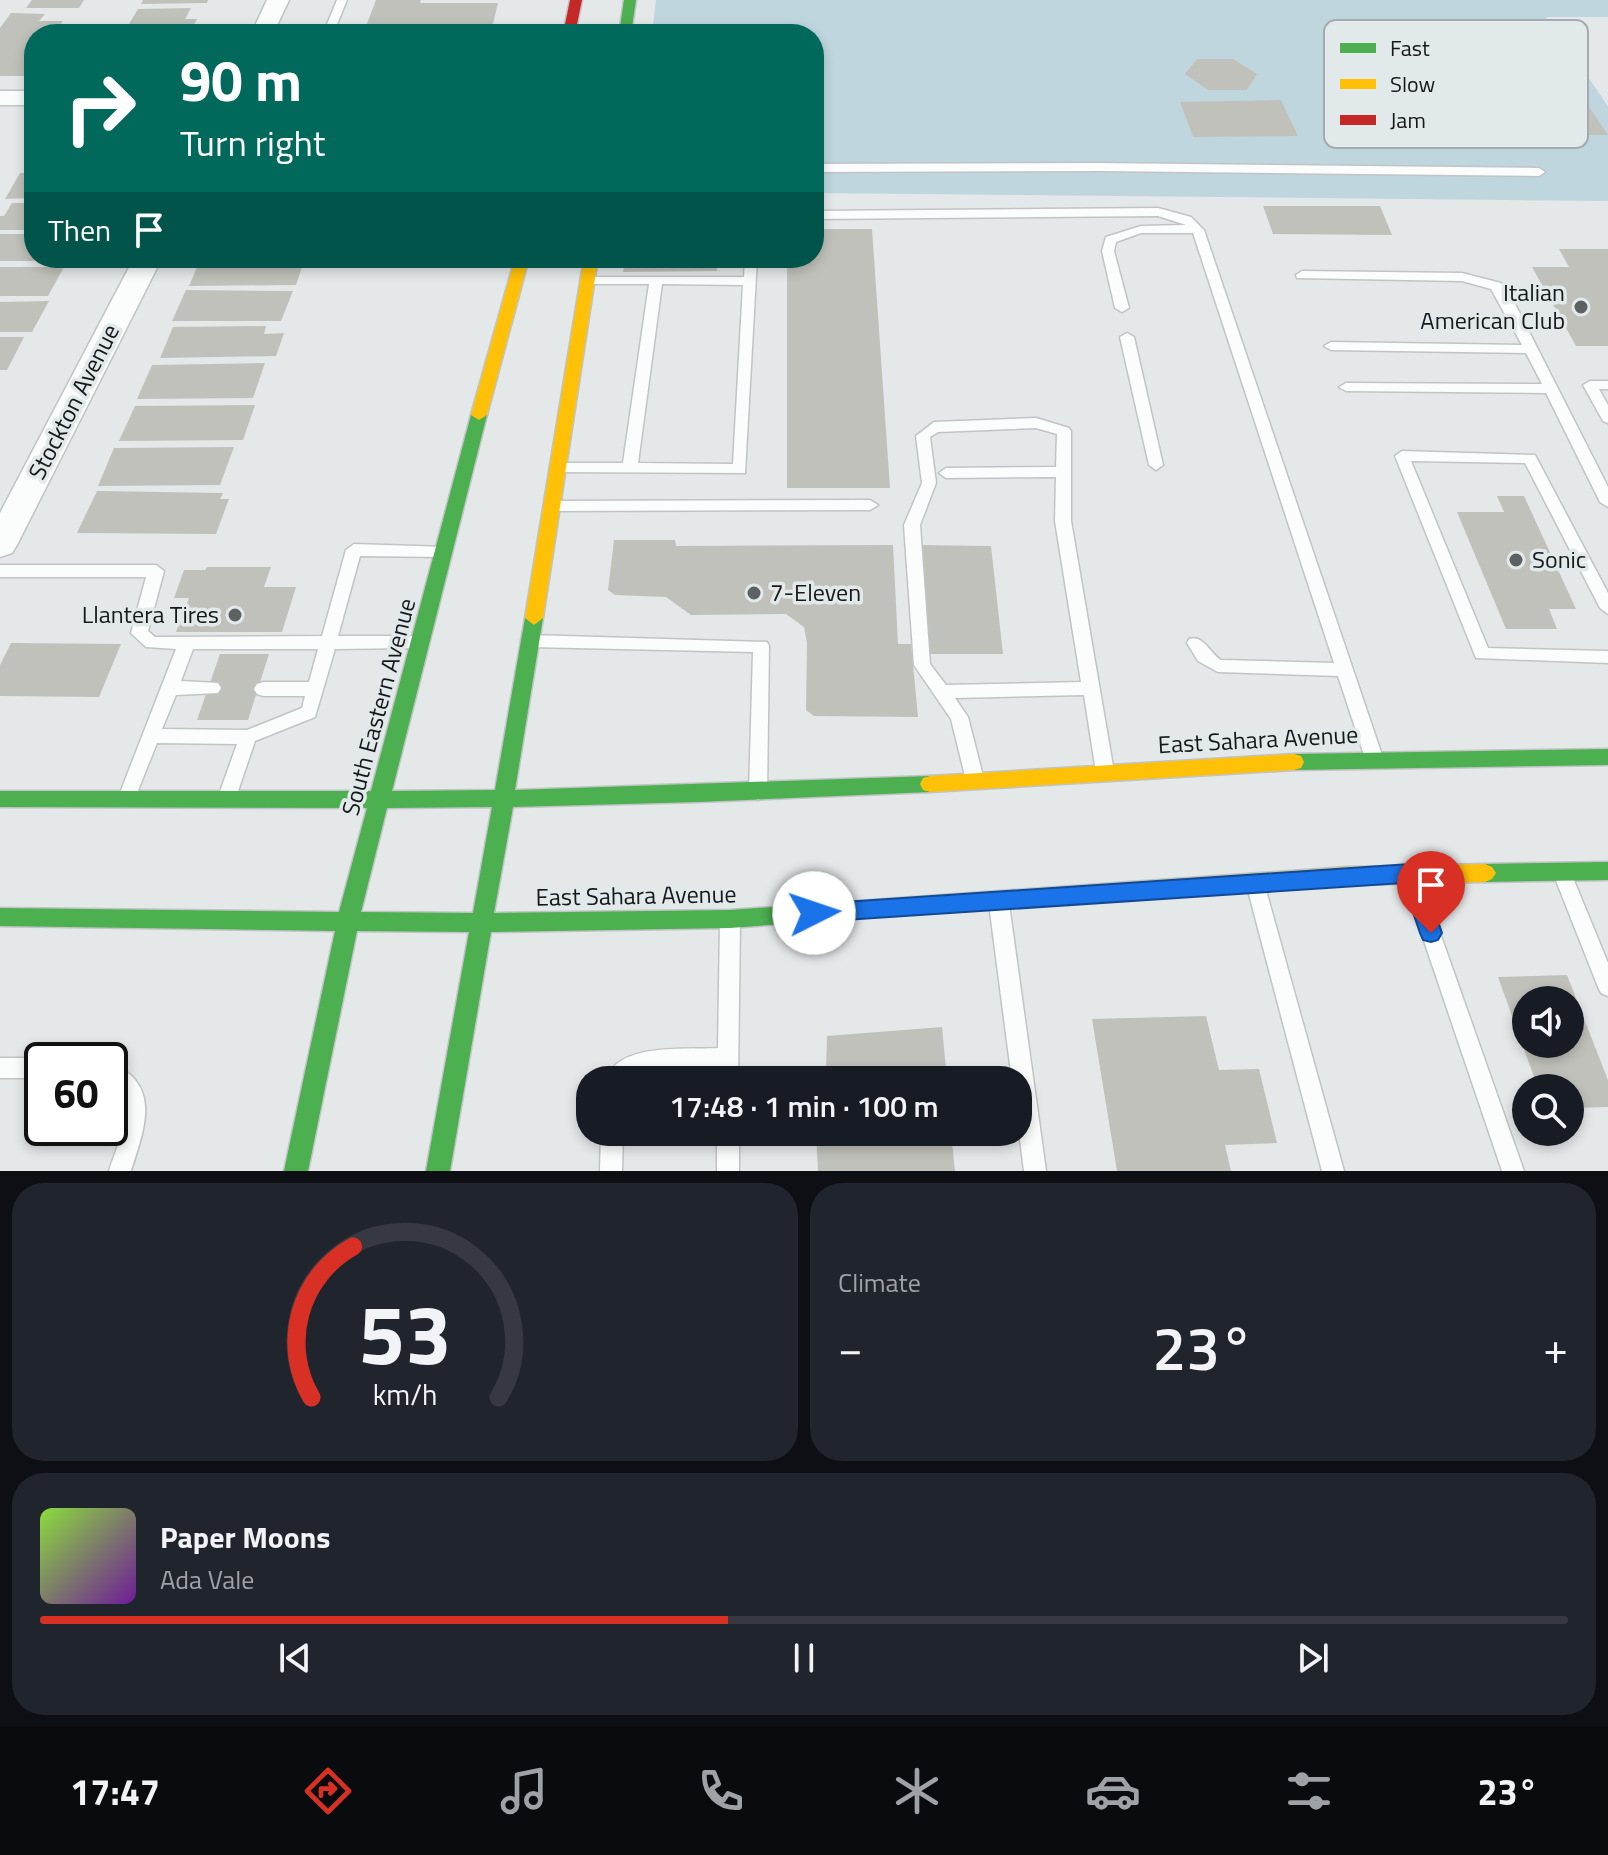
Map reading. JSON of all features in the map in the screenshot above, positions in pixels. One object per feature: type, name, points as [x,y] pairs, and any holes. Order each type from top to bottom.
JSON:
[{"type":"main road","points":[[571,24],[576,0]]},
{"type":"main road","points":[[626,24],[630,0]]},
{"type":"main road","name":"South Eastern Avenue","points":[[296,1171],[348,920],[519,268]]},
{"type":"main road","points":[[438,1171],[480,923],[505,800],[590,268]]},
{"type":"main road","name":"East Sahara Avenue","points":[[0,799],[379,802],[758,794],[1374,759],[1608,757]]},
{"type":"main road","name":"East Sahara Avenue","points":[[0,917],[480,923],[730,919],[1410,873],[1608,871]]},
{"type":"street","points":[[267,24],[278,0]]},
{"type":"street","points":[[0,98],[24,98]]},
{"type":"street","name":"Stockton Avenue","points":[[0,545],[143,268]]},
{"type":"lane","points":[[332,24],[342,0]]},
{"type":"lane","points":[[824,168],[1100,167],[1539,172]]},
{"type":"lane","points":[[824,215],[1158,212],[1187,220],[1198,230],[1374,759]]},
{"type":"lane","points":[[1122,308],[1108,251],[1110,240],[1123,233],[1144,229],[1198,230]]},
{"type":"lane","points":[[558,468],[740,469],[751,268]]},
{"type":"lane","points":[[1302,275],[1462,277],[1496,286],[1505,298],[1608,502]]},
{"type":"lane","points":[[588,280],[750,281]]},
{"type":"lane","points":[[630,468],[656,280]]},
{"type":"lane","points":[[1127,337],[1156,465]]},
{"type":"lane","points":[[1331,346],[1529,349]]},
{"type":"lane","points":[[1608,385],[1590,385],[1608,418]]},
{"type":"lane","points":[[1346,387],[1549,389]]},
{"type":"lane","points":[[975,780],[959,717],[922,665],[912,525],[929,483],[923,436],[934,427],[1036,423],[1064,431],[1063,521],[1105,772]]},
{"type":"lane","points":[[1608,608],[1530,458],[1402,456],[1482,654],[1608,657]]},
{"type":"lane","points":[[946,473],[1063,472]]},
{"type":"lane","points":[[552,506],[870,505]]},
{"type":"lane","points":[[151,736],[248,737],[309,712],[354,550],[443,552]]},
{"type":"lane","points":[[0,571],[156,571],[139,633],[152,643],[422,642]]},
{"type":"lane","points":[[531,641],[761,646],[758,794]]},
{"type":"lane","points":[[127,800],[187,643]]},
{"type":"lane","points":[[1195,643],[1204,657],[1218,666],[1345,670]]},
{"type":"lane","points":[[170,688],[212,688]]},
{"type":"lane","points":[[944,692],[1090,688]]},
{"type":"lane","points":[[263,689],[315,689]]},
{"type":"lane","points":[[226,801],[248,737]]},
{"type":"lane","points":[[1561,871],[1608,987]]},
{"type":"lane","points":[[1410,873],[1513,1171]]},
{"type":"lane","points":[[1254,883],[1333,1171]]},
{"type":"lane","points":[[999,902],[1035,1171]]},
{"type":"lane","points":[[728,1066],[730,919]]},
{"type":"lane","points":[[630,1066],[636,1062],[728,1057]]},
{"type":"lane","points":[[0,1068],[24,1068]]},
{"type":"lane","points":[[128,1085],[135,1094],[136,1114],[128,1142]]},
{"type":"lane","points":[[120,1171],[127,1146]]},
{"type":"lane","points":[[611,1171],[612,1146]]},
{"type":"lane","points":[[728,1146],[728,1171]]},
{"type":"shaded area","points":[[656,0],[1608,0],[1608,17],[1324,20],[1324,148],[1588,148],[1588,77],[1608,106],[1608,201],[824,193],[824,24],[653,24]]},
{"type":"building","points":[[32,0],[84,0],[79,8],[26,8]]},
{"type":"building","points":[[143,0],[208,0],[207,3],[141,4]]},
{"type":"building","points":[[376,0],[498,3],[493,24],[367,24]]},
{"type":"building","points":[[191,8],[185,19],[197,19],[194,24],[129,24],[138,9]]},
{"type":"building","points":[[11,13],[45,14],[39,21],[63,21],[61,24],[24,24],[24,76],[0,76],[0,28]]},
{"type":"building","points":[[1197,59],[1233,59],[1257,74],[1247,90],[1208,90],[1185,74]]},
{"type":"building","points":[[1281,100],[1298,136],[1193,137],[1180,102]]},
{"type":"building","points":[[1588,106],[1608,135],[1588,135]]},
{"type":"building","points":[[20,173],[24,173],[24,198],[5,199]]},
{"type":"building","points":[[12,203],[24,203],[24,230],[0,230],[0,216],[4,216]]},
{"type":"building","points":[[1263,206],[1380,206],[1392,235],[1273,234]]},
{"type":"building","points":[[824,229],[872,229],[890,488],[787,488],[787,268],[824,268]]},
{"type":"building","points":[[0,234],[24,234],[24,261],[0,261]]},
{"type":"building","name":"Italian American Club","points":[[1559,249],[1608,249],[1608,346],[1576,346],[1532,267],[1569,267]]},
{"type":"building","points":[[0,267],[63,268],[48,296],[0,296]]},
{"type":"building","points":[[197,268],[302,268],[296,285],[189,286]]},
{"type":"building","points":[[624,268],[717,268],[717,271],[623,272]]},
{"type":"building","points":[[186,290],[293,291],[281,321],[172,321]]},
{"type":"building","points":[[49,301],[32,332],[0,332],[0,302]]},
{"type":"building","points":[[266,326],[264,334],[284,333],[276,356],[160,358],[173,327]]},
{"type":"building","points":[[0,337],[24,337],[7,370],[0,370]]},
{"type":"building","points":[[265,363],[253,398],[137,399],[152,365]]},
{"type":"building","points":[[255,405],[243,440],[119,441],[135,406]]},
{"type":"building","points":[[234,447],[220,485],[98,486],[114,448]]},
{"type":"building","points":[[97,491],[223,493],[220,499],[229,499],[216,534],[77,533]]},
{"type":"building","name":"Sonic","points":[[1497,496],[1524,496],[1576,609],[1549,609],[1557,629],[1506,629],[1457,512],[1504,512]]},
{"type":"building","name":"7-Eleven","points":[[614,540],[675,540],[676,546],[893,545],[898,644],[911,644],[918,717],[814,716],[806,710],[807,643],[804,627],[786,614],[691,615],[666,597],[615,595],[608,590]]},
{"type":"building","points":[[919,545],[991,546],[1003,654],[926,654]]},
{"type":"building","name":"Llantera Tires","points":[[207,567],[271,567],[264,587],[296,587],[282,632],[176,632],[189,598],[174,598],[184,570],[205,570]]},
{"type":"building","points":[[11,643],[121,644],[99,697],[0,696],[0,665]]},
{"type":"building","points":[[220,654],[269,654],[248,720],[197,720]]},
{"type":"building","points":[[1567,975],[1571,986],[1512,986],[1512,1016],[1498,977]]},
{"type":"building","points":[[1206,1016],[1219,1070],[1259,1069],[1277,1143],[1225,1145],[1231,1171],[1117,1171],[1092,1019]]},
{"type":"building","points":[[1584,1019],[1608,1080],[1608,1107],[1584,1108],[1584,1074],[1533,1074],[1527,1058],[1584,1058]]},
{"type":"building","points":[[942,1027],[946,1066],[826,1066],[827,1036]]},
{"type":"building","points":[[817,1146],[952,1146],[955,1171],[818,1171]]},
{"type":"traffic: fast","points":[[626,24],[630,0]]},
{"type":"traffic: fast","points":[[296,1171],[348,920],[479,415]]},
{"type":"traffic: fast","points":[[438,1171],[534,618]]},
{"type":"traffic: fast","points":[[1294,762],[1608,757]]},
{"type":"traffic: fast","points":[[0,799],[581,797],[930,784]]},
{"type":"traffic: fast","points":[[1485,873],[1608,871]]},
{"type":"traffic: fast","points":[[0,917],[480,923],[730,919],[1102,893]]},
{"type":"traffic: slow","points":[[479,415],[519,268]]},
{"type":"traffic: slow","points":[[534,618],[589,268]]},
{"type":"traffic: slow","points":[[930,784],[1294,762]]},
{"type":"traffic: slow","points":[[1102,893],[1348,876],[1485,873]]},
{"type":"traffic: jam","points":[[571,24],[576,0]]},
{"type":"place","name":"Italian American Club","points":[[1581,307]]},
{"type":"place","name":"Sonic","points":[[1516,560]]},
{"type":"place","name":"7-Eleven","points":[[754,593]]},
{"type":"place","name":"Llantera Tires","points":[[235,615]]},
{"type":"route","points":[[814,913],[1410,873],[1431,933]]}]
